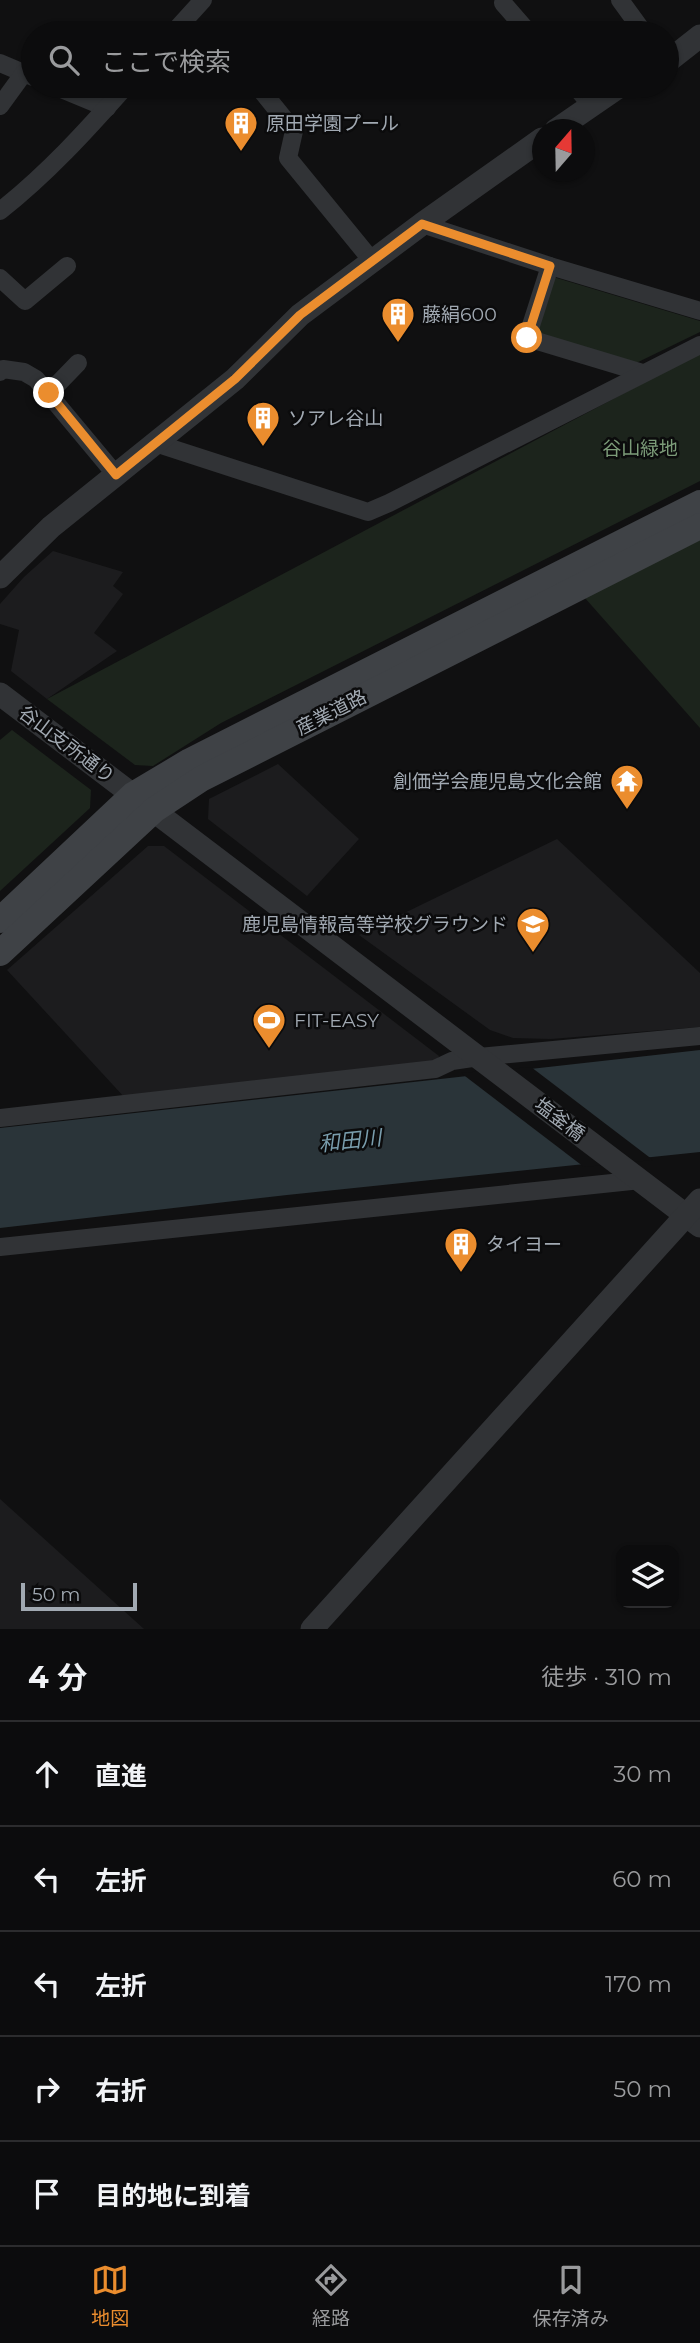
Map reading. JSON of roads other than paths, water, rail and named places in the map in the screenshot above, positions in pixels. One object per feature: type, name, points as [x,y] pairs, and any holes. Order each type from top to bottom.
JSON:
[{"type":"main road","name":"産業道路","points":[[0,920],[190,761],[700,503]]},
{"type":"main road","name":"産業道路","points":[[0,953],[143,802],[201,779],[700,526]]},
{"type":"street","points":[[184,21],[203,0]]},
{"type":"street","points":[[620,0],[635,21]]},
{"type":"street","points":[[503,4],[518,21]]},
{"type":"street","points":[[679,53],[700,36]]},
{"type":"street","points":[[0,63],[21,72]]},
{"type":"street","points":[[0,106],[21,84]]},
{"type":"street","points":[[83,98],[107,108]]},
{"type":"street","points":[[0,212],[36,183],[116,98]]},
{"type":"street","points":[[267,98],[294,131],[288,158],[373,262]]},
{"type":"street","points":[[585,98],[591,105]]},
{"type":"street","points":[[571,119],[602,98]]},
{"type":"street","points":[[0,577],[51,527],[235,379],[300,315],[532,146]]},
{"type":"street","points":[[422,224],[700,311]]},
{"type":"street","points":[[0,278],[24,300],[67,266]]},
{"type":"street","points":[[550,266],[527,338],[643,373]]},
{"type":"street","points":[[155,443],[368,512],[700,345]]},
{"type":"street","points":[[49,393],[78,363]]},
{"type":"street","points":[[0,372],[3,369],[24,372],[36,379],[116,475]]},
{"type":"street","name":"谷山支所通り","points":[[0,694],[479,1057]]},
{"type":"street","points":[[0,1118],[435,1069],[452,1061],[479,1057],[700,1036]]},
{"type":"street","name":"塩釜橋","points":[[479,1057],[637,1177],[695,1214]]},
{"type":"street","points":[[0,1247],[637,1177]]},
{"type":"street","points":[[312,1629],[695,1214]]},
{"type":"water","name":"和田川","points":[[700,1050],[700,1152],[0,1228],[0,1128]]},
{"type":"place","name":"原田学園プール","points":[[241,153]]},
{"type":"place","name":"藤絹600","points":[[398,344]]},
{"type":"place","name":"ソアレ谷山","points":[[263,448]]},
{"type":"place","name":"創価学会鹿児島文化会館","points":[[627,811]]},
{"type":"place","name":"鹿児島情報高等学校グラウンド","points":[[533,954]]},
{"type":"place","name":"FIT-EASY","points":[[269,1050]]},
{"type":"place","name":"タイヨー","points":[[461,1274]]},
{"type":"park label","name":"谷山緑地","points":[[640,448]]}]
